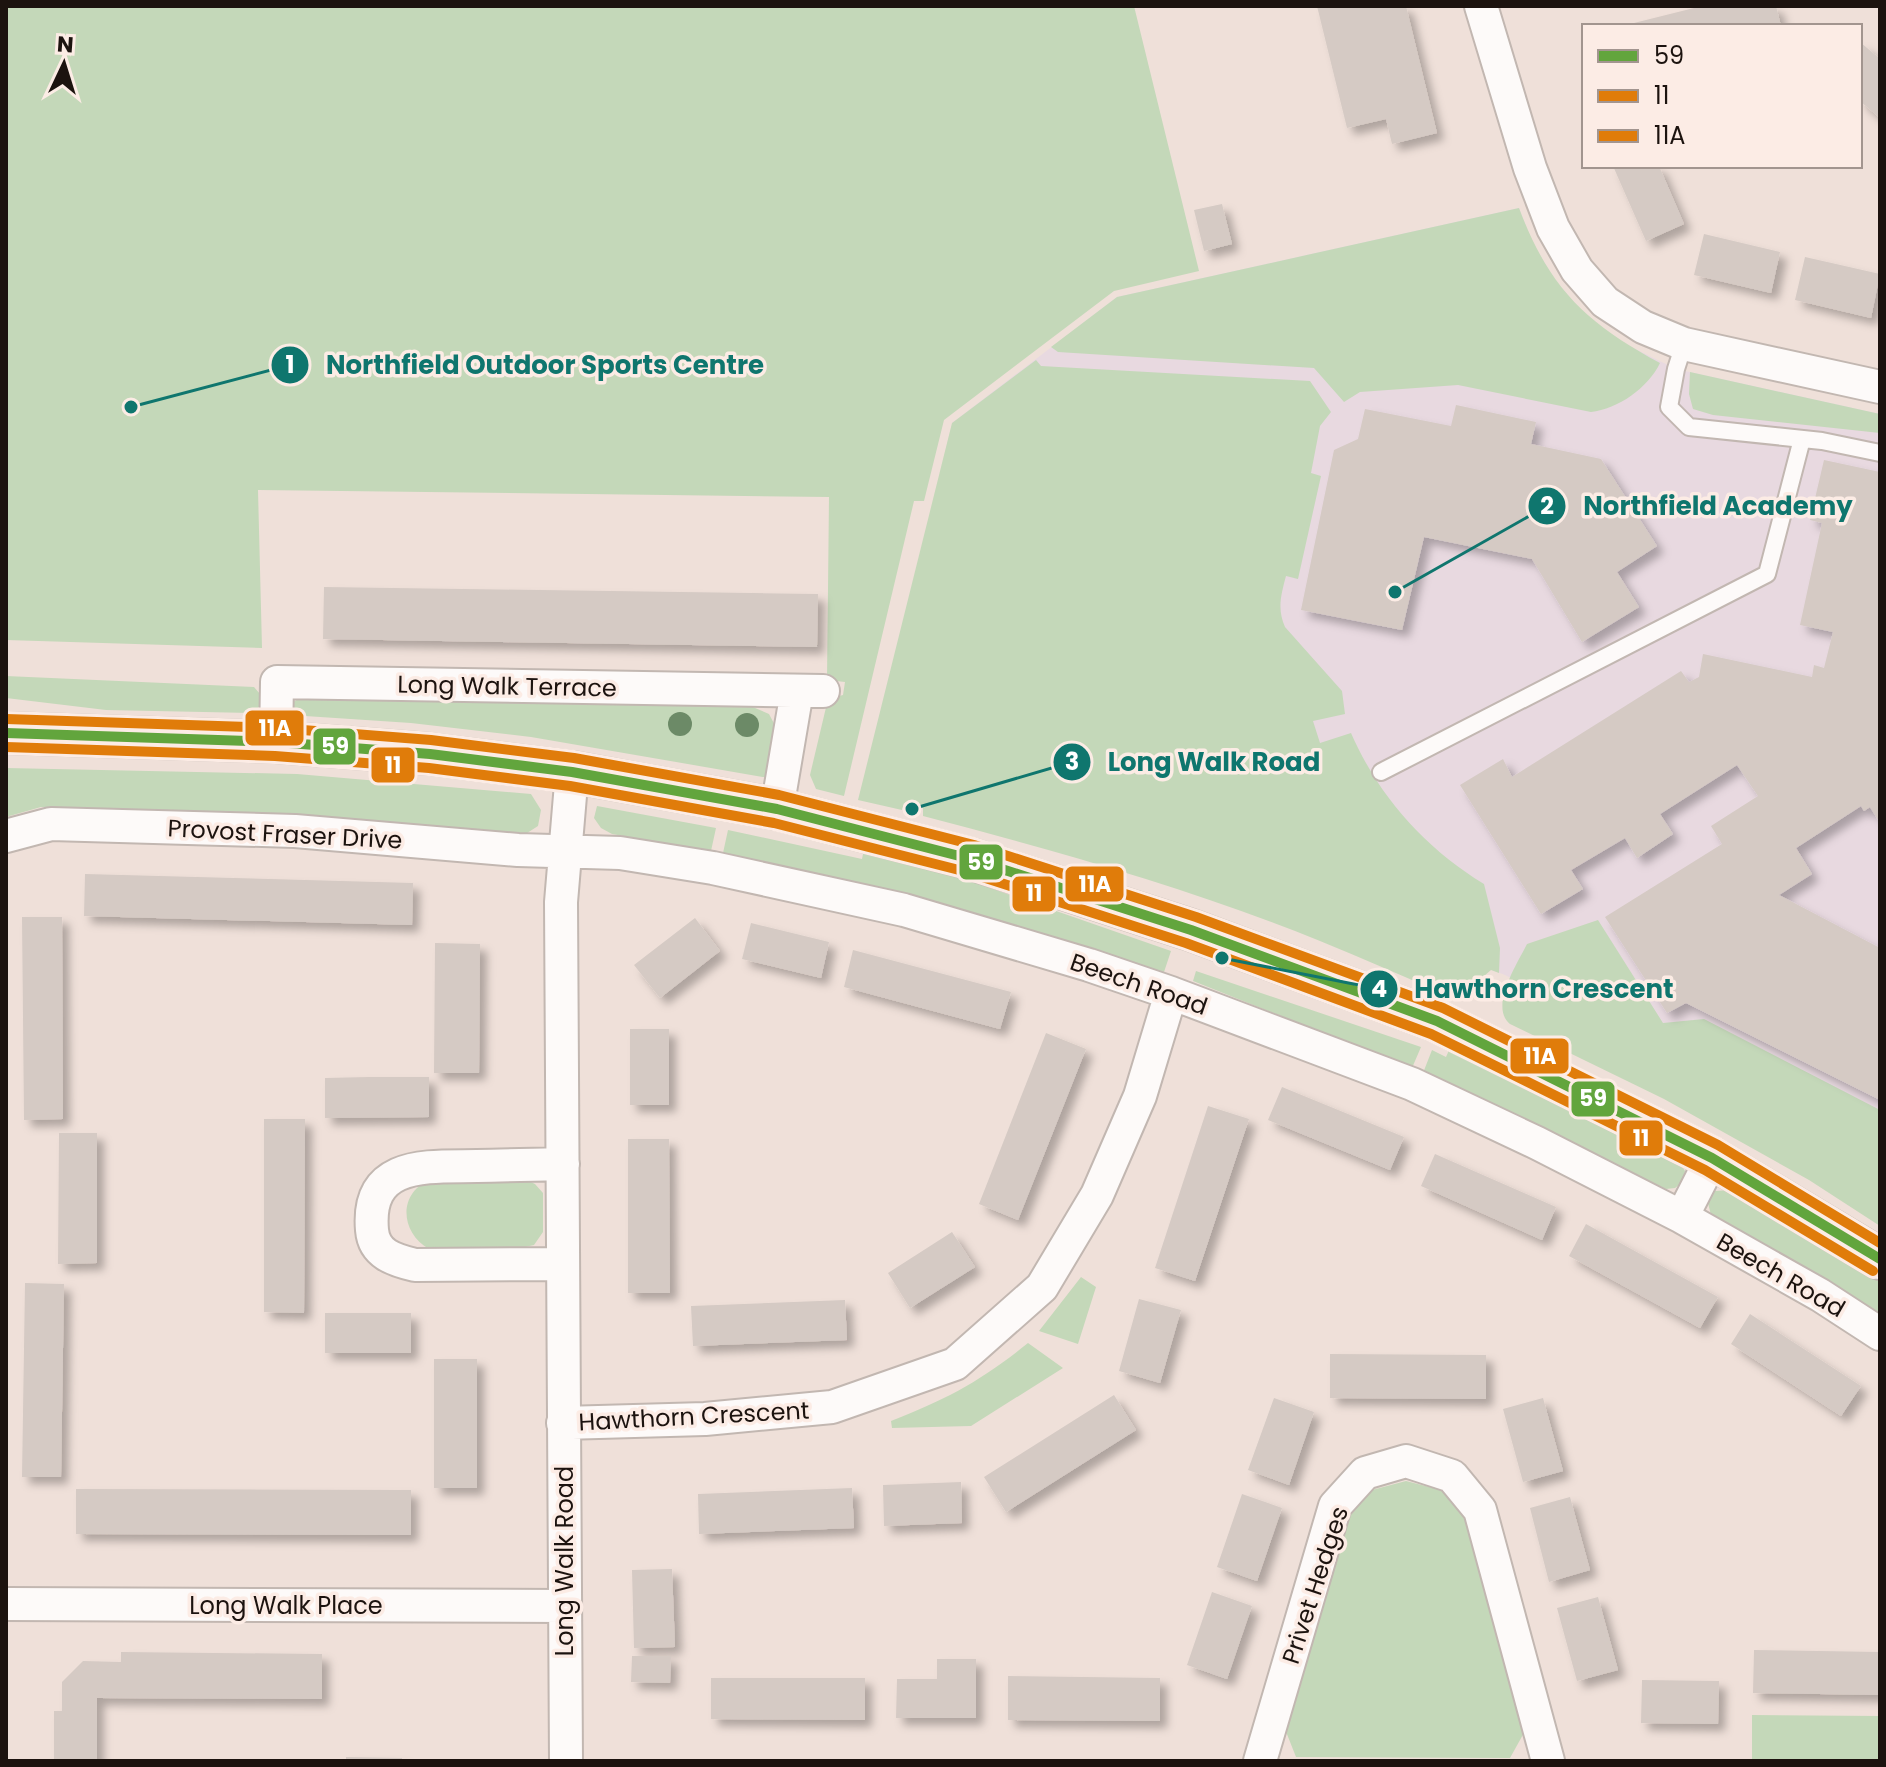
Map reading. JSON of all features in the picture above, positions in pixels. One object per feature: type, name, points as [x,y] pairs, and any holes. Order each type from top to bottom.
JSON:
[{"type":"street","points":[[1481,6],[1530,168],[1553,228],[1577,270],[1605,302],[1643,327],[1684,344],[1880,387]]},
{"type":"street","name":"Long Walk Terrace","points":[[276,742],[277,682],[810,691],[777,809]]},
{"type":"street","points":[[6,733],[276,742],[430,754],[572,772],[777,809],[971,859],[1191,930],[1437,1021],[1712,1158],[1880,1259]]},
{"type":"street","name":"Long Walk Road","points":[[566,1761],[561,902],[572,772]]},
{"type":"street","name":"Provost Fraser Drive","points":[[6,836],[51,824],[295,831],[518,850],[565,851]]},
{"type":"street","name":"Beech Road","points":[[565,851],[620,853],[713,868],[904,910],[1171,993],[1412,1084],[1537,1143],[1682,1217],[1820,1295],[1880,1334]]},
{"type":"street","name":"Hawthorn Crescent","points":[[563,1423],[705,1419],[832,1407],[955,1364],[1042,1287],[1097,1195],[1140,1096],[1171,993]]},
{"type":"street","points":[[1682,1217],[1712,1158]]},
{"type":"street","points":[[563,1164],[416,1167],[392,1177],[380,1188],[373,1202],[372,1232],[378,1248],[392,1259],[415,1265],[563,1264]]},
{"type":"street","name":"Privet Hedges","points":[[1260,1761],[1335,1506],[1365,1473],[1406,1461],[1452,1476],[1480,1510],[1548,1761]]},
{"type":"street","name":"Long Walk Place","points":[[6,1604],[565,1606]]},
{"type":"lane","points":[[1684,344],[1669,407],[1689,427],[1802,439],[1880,453]]},
{"type":"lane","points":[[1381,772],[1767,574],[1802,439]]},
{"type":"shaded area","points":[[1519,208],[1532,242],[1555,280],[1584,314],[1621,342],[1676,369],[1880,414],[1880,1179],[1774,1113],[1505,975],[1199,857],[952,423],[1117,297]]},
{"type":"green space","points":[[6,6],[1134,6],[1199,271],[1114,291],[944,420],[924,501],[914,501],[844,796],[816,789],[810,775],[828,699],[843,695],[845,682],[827,680],[829,497],[258,490],[262,648],[6,640]]},
{"type":"green space","points":[[1519,208],[1543,260],[1573,300],[1611,333],[1660,363],[1648,381],[1622,402],[1591,412],[1458,385],[1360,392],[1344,402],[1314,368],[1058,352],[1051,347],[1117,297]]},
{"type":"green space","points":[[1036,360],[1041,366],[1310,381],[1331,412],[1320,426],[1311,473],[1321,476],[1298,579],[1286,576],[1280,608],[1285,627],[1342,691],[1345,714],[1313,721],[1320,743],[1351,733],[1375,779],[1406,819],[1442,854],[1484,884],[1500,948],[1499,973],[1491,970],[1476,983],[1444,994],[1272,922],[1173,888],[923,816],[923,808],[904,803],[902,810],[858,800],[952,423]]},
{"type":"green space","points":[[1690,372],[1880,414],[1880,433],[1713,415],[1693,409],[1689,394]]},
{"type":"green space","points":[[6,676],[254,687],[260,694],[259,707],[252,713],[106,710],[6,698]]},
{"type":"green space","points":[[304,696],[748,705],[769,714],[778,731],[769,778],[531,737],[411,723],[290,715],[293,702]]},
{"type":"green space","points":[[6,768],[297,774],[531,794],[541,810],[538,826],[524,835],[298,814],[41,807],[6,817]]},
{"type":"green space","points":[[597,806],[716,828],[711,851],[612,834],[601,828],[594,818]]},
{"type":"green space","points":[[728,830],[862,859],[864,849],[944,872],[1171,951],[1164,972],[908,894],[723,853]]},
{"type":"green space","points":[[1598,920],[1663,1023],[1704,1019],[1880,1110],[1880,1226],[1809,1180],[1664,1099],[1510,1024],[1504,1017],[1504,996],[1527,944]]},
{"type":"green space","points":[[1196,971],[1421,1047],[1412,1068],[1193,981]]},
{"type":"green space","points":[[1450,1048],[1679,1162],[1685,1171],[1683,1182],[1675,1188],[1666,1189],[1423,1073],[1432,1050],[1446,1057]]},
{"type":"green space","points":[[432,1179],[524,1179],[535,1184],[543,1193],[543,1232],[534,1245],[525,1247],[429,1249],[412,1233],[406,1212],[413,1193]]},
{"type":"green space","points":[[1731,1190],[1880,1282],[1880,1316],[1711,1215],[1708,1203],[1715,1191]]},
{"type":"green space","points":[[1081,1277],[1096,1287],[1078,1344],[1039,1331]]},
{"type":"green space","points":[[1028,1343],[1063,1368],[971,1426],[892,1428],[891,1421],[963,1388]]},
{"type":"green space","points":[[1406,1481],[1445,1491],[1465,1515],[1525,1731],[1510,1758],[1296,1757],[1283,1724],[1352,1510],[1372,1490]]},
{"type":"green space","points":[[1752,1715],[1880,1716],[1880,1760],[1752,1760]]},
{"type":"building","points":[[1317,6],[1406,6],[1437,133],[1392,144],[1386,119],[1347,128]]},
{"type":"building","points":[[1702,6],[1776,6],[1780,24],[1634,24]]},
{"type":"building","points":[[1862,44],[1880,59],[1880,118],[1862,103]]},
{"type":"building","points":[[1614,168],[1660,168],[1684,224],[1646,241]]},
{"type":"building","points":[[1222,204],[1232,244],[1204,251],[1194,210]]},
{"type":"building","points":[[1704,234],[1780,252],[1771,293],[1694,275]]},
{"type":"building","points":[[1805,257],[1880,274],[1871,318],[1795,300]]},
{"type":"building","points":[[1456,405],[1536,422],[1531,444],[1601,459],[1657,546],[1617,572],[1639,607],[1582,642],[1532,559],[1424,537],[1402,630],[1301,610],[1334,450],[1358,439],[1365,409],[1451,426]]},
{"type":"building","points":[[1824,460],[1880,472],[1880,823],[1870,807],[1864,811],[1861,806],[1796,848],[1812,874],[1779,895],[1880,948],[1880,1100],[1686,1003],[1667,1013],[1605,917],[1722,844],[1711,826],[1758,796],[1737,765],[1660,814],[1673,834],[1637,858],[1625,838],[1571,870],[1583,889],[1541,914],[1460,785],[1503,759],[1512,777],[1681,671],[1689,682],[1699,677],[1703,654],[1812,677],[1814,665],[1824,668],[1833,632],[1800,625],[1822,523],[1810,520]]},
{"type":"building","points":[[324,587],[818,594],[817,647],[323,639]]},
{"type":"building","points":[[85,874],[413,883],[412,925],[84,916]]},
{"type":"building","points":[[22,917],[62,917],[63,1119],[24,1120]]},
{"type":"building","points":[[695,918],[720,951],[660,998],[634,965]]},
{"type":"building","points":[[751,923],[829,942],[821,978],[742,959]]},
{"type":"building","points":[[435,943],[480,944],[479,1073],[434,1073]]},
{"type":"building","points":[[853,950],[1011,992],[1000,1029],[844,987]]},
{"type":"building","points":[[630,1029],[669,1029],[669,1105],[630,1105]]},
{"type":"building","points":[[1046,1033],[1086,1049],[1018,1220],[979,1204]]},
{"type":"building","points":[[429,1077],[429,1117],[325,1118],[325,1078]]},
{"type":"building","points":[[1282,1087],[1404,1137],[1390,1170],[1268,1120]]},
{"type":"building","points":[[1208,1106],[1249,1119],[1195,1281],[1155,1268]]},
{"type":"building","points":[[264,1119],[305,1119],[304,1313],[264,1312]]},
{"type":"building","points":[[59,1133],[97,1133],[97,1263],[58,1264]]},
{"type":"building","points":[[628,1139],[669,1139],[670,1293],[628,1293]]},
{"type":"building","points":[[1435,1154],[1556,1207],[1542,1240],[1421,1186]]},
{"type":"building","points":[[1586,1224],[1718,1297],[1700,1328],[1569,1256]]},
{"type":"building","points":[[952,1232],[975,1267],[910,1308],[888,1273]]},
{"type":"building","points":[[25,1283],[64,1284],[61,1477],[22,1477]]},
{"type":"building","points":[[1139,1299],[1181,1310],[1160,1383],[1119,1371]]},
{"type":"building","points":[[845,1300],[847,1340],[693,1346],[691,1306]]},
{"type":"building","points":[[325,1313],[411,1313],[411,1353],[325,1353]]},
{"type":"building","points":[[1750,1314],[1861,1386],[1841,1416],[1731,1344]]},
{"type":"building","points":[[1330,1354],[1486,1355],[1486,1399],[1330,1398]]},
{"type":"building","points":[[434,1359],[477,1359],[477,1488],[434,1488]]},
{"type":"building","points":[[1114,1395],[1136,1430],[1006,1512],[984,1477]]},
{"type":"building","points":[[1274,1398],[1314,1412],[1289,1485],[1248,1470]]},
{"type":"building","points":[[1543,1398],[1563,1471],[1523,1482],[1503,1409]]},
{"type":"building","points":[[961,1482],[962,1523],[884,1526],[883,1485]]},
{"type":"building","points":[[852,1488],[854,1528],[699,1534],[698,1494]]},
{"type":"building","points":[[76,1489],[411,1490],[411,1535],[76,1534]]},
{"type":"building","points":[[1242,1494],[1282,1508],[1257,1581],[1217,1567]]},
{"type":"building","points":[[1570,1497],[1590,1570],[1549,1582],[1530,1508]]},
{"type":"building","points":[[672,1569],[675,1647],[634,1648],[632,1570]]},
{"type":"building","points":[[1212,1592],[1252,1606],[1227,1679],[1187,1665]]},
{"type":"building","points":[[1598,1597],[1618,1670],[1577,1681],[1557,1608]]},
{"type":"building","points":[[1754,1650],[1880,1652],[1880,1695],[1753,1693]]},
{"type":"building","points":[[121,1652],[322,1654],[322,1699],[97,1698],[97,1761],[54,1761],[54,1711],[62,1711],[62,1682],[83,1661],[121,1662]]},
{"type":"building","points":[[632,1656],[671,1656],[670,1683],[631,1682]]},
{"type":"building","points":[[937,1659],[976,1659],[976,1718],[896,1718],[897,1679],[937,1679]]},
{"type":"building","points":[[1008,1676],[1160,1678],[1160,1721],[1008,1720]]},
{"type":"building","points":[[711,1678],[865,1678],[865,1720],[711,1719]]},
{"type":"building","points":[[1642,1680],[1719,1681],[1718,1724],[1641,1723]]},
{"type":"building","points":[[346,1757],[402,1758],[402,1761],[346,1761]]},
{"type":"transit line","name":"11A","points":[[6,719],[277,728],[431,740],[574,758],[779,795],[974,845],[1196,917],[1443,1008],[1718,1145],[1880,1243]]},
{"type":"transit line","name":"59","points":[[6,733],[276,742],[430,754],[572,772],[777,809],[971,859],[1191,930],[1437,1021],[1712,1158],[1880,1259]]},
{"type":"transit line","name":"11","points":[[6,747],[275,756],[429,768],[570,786],[774,823],[967,872],[1186,943],[1431,1034],[1705,1170],[1873,1271]]},
{"type":"place","name":"Northfield Outdoor Sports Centre","points":[[131,407]]},
{"type":"place","name":"Northfield Academy","points":[[1395,592]]},
{"type":"place","name":"Long Walk Road","points":[[912,809]]},
{"type":"place","name":"Hawthorn Crescent","points":[[1222,958]]}]
